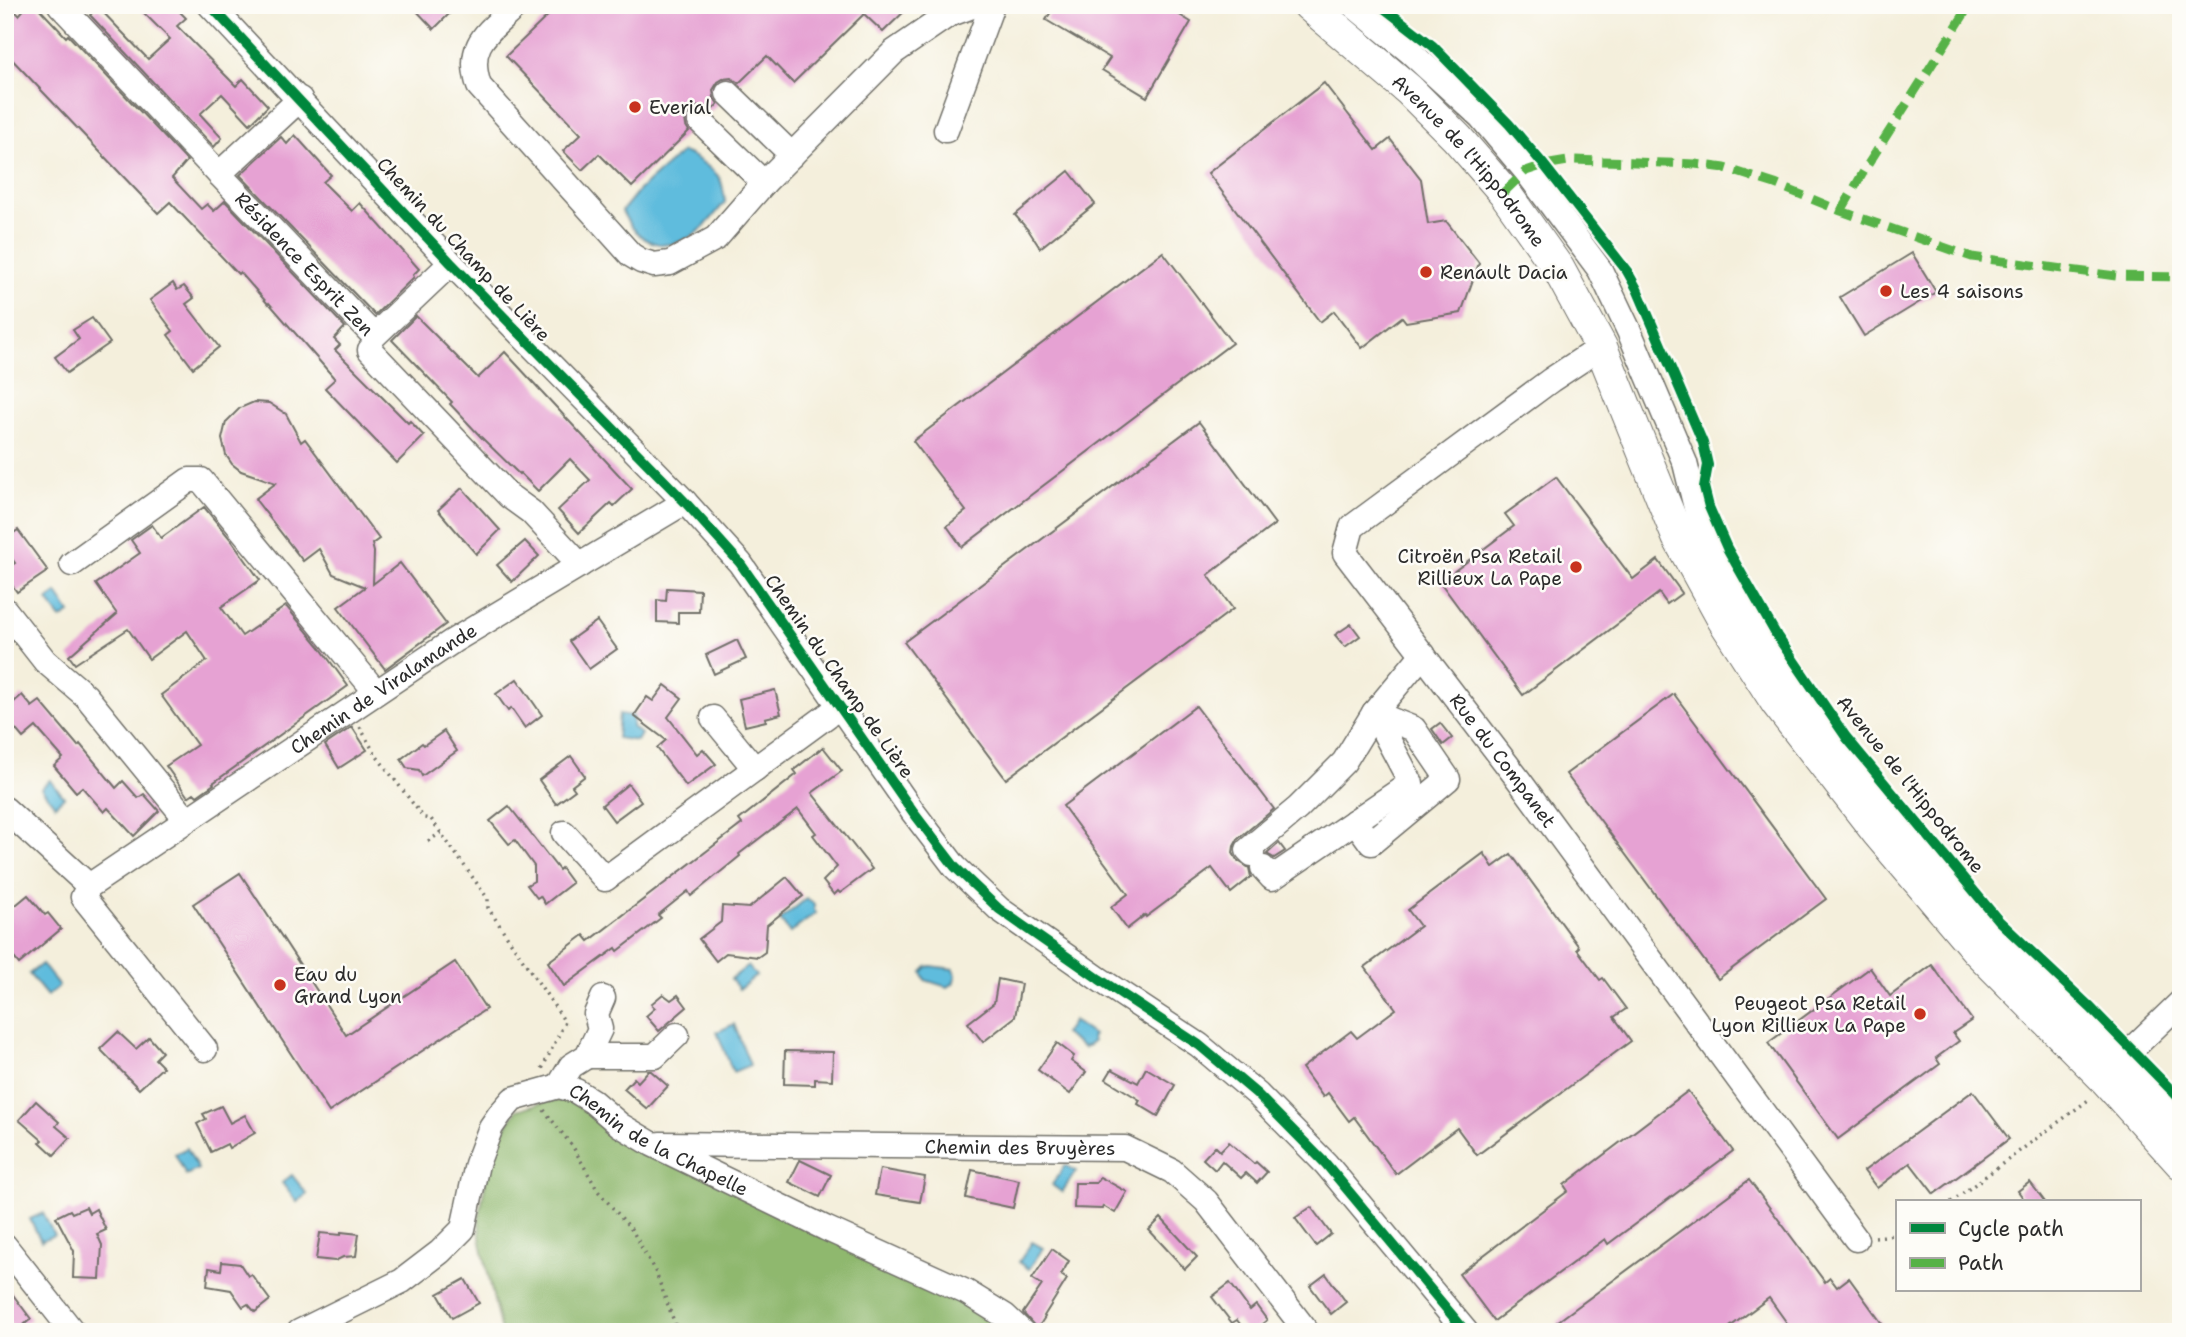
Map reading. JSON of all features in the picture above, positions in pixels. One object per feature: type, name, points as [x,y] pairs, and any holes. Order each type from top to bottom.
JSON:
[{"type":"main road","name":"Avenue de l'Hippodrome","points":[[1294,5],[1343,16]]},
{"type":"main road","name":"Avenue de l'Hippodrome","points":[[1309,5],[1343,16],[1504,192],[1558,268],[1601,348],[1678,537],[1723,619],[1777,703],[1878,833],[1977,950],[2114,1071],[2181,1163]]},
{"type":"street","name":"Résidence Esprit Zen","points":[[60,5],[374,337],[451,263]]},
{"type":"street","name":"Chemin du Champ de Lière","points":[[210,5],[451,263],[685,502],[740,563],[913,812],[955,867],[999,909],[1199,1045],[1257,1094],[1326,1164],[1466,1332]]},
{"type":"street","points":[[517,5],[480,40],[474,57],[479,86],[631,255],[654,265],[670,263],[716,238],[764,183],[894,52],[948,15],[975,5]]},
{"type":"street","points":[[946,130],[992,5]]},
{"type":"street","name":"Avenue de l'Hippodrome","points":[[1343,16],[1409,51],[1481,117],[1526,171],[1600,270],[1685,463],[1700,524],[1720,569],[1794,689],[1876,796],[1990,934],[2050,986],[2114,1071],[2181,1125]]},
{"type":"street","points":[[728,93],[792,155]]},
{"type":"street","name":"Résidence Esprit Zen","points":[[219,174],[300,99]]},
{"type":"street","points":[[700,121],[764,183]]},
{"type":"street","name":"Rue du Companet","points":[[1601,348],[1551,380],[1352,527],[1345,553],[1518,779],[1856,1239]]},
{"type":"street","points":[[370,350],[509,496],[531,512],[580,565]]},
{"type":"street","points":[[72,564],[189,480],[201,480],[376,692]]},
{"type":"street","name":"Chemin de Viralamande","points":[[89,886],[453,641],[685,502]]},
{"type":"street","points":[[5,610],[45,661],[86,696],[187,820]]},
{"type":"street","points":[[1374,713],[1412,783],[1272,878],[1248,850],[1298,808],[1343,762],[1374,713],[1423,654]]},
{"type":"street","points":[[564,833],[605,879],[839,707]]},
{"type":"street","points":[[1355,821],[1371,843],[1448,779],[1414,729],[1374,713]]},
{"type":"street","points":[[713,718],[755,769]]},
{"type":"street","points":[[5,808],[89,886],[83,897],[205,1049]]},
{"type":"street","points":[[587,1056],[600,1029],[596,1014],[603,998]]},
{"type":"street","points":[[2114,1071],[2167,1013],[2181,1002]]},
{"type":"street","points":[[559,1086],[571,1066],[587,1056],[655,1055],[677,1035]]},
{"type":"street","name":"Chemin de la Chapelle","points":[[299,1332],[402,1281],[440,1252],[463,1229],[477,1164],[491,1127],[500,1114],[513,1100],[559,1086],[576,1091],[620,1125],[652,1144],[825,1228],[966,1292],[1023,1332]]},
{"type":"street","name":"Chemin des Bruyères","points":[[652,1144],[1125,1147],[1172,1171],[1206,1200],[1307,1332]]},
{"type":"street","points":[[5,1246],[73,1332]]},
{"type":"path","points":[[352,709],[375,754],[424,818],[430,818],[488,899],[488,908],[565,1022],[543,1067]]},
{"type":"path","points":[[428,841],[441,833]]},
{"type":"path","points":[[1954,1200],[2088,1102],[2114,1071]]},
{"type":"path","points":[[539,1104],[573,1147],[598,1191],[632,1230],[656,1273],[678,1332]]},
{"type":"green space","points":[[559,1100],[576,1104],[607,1128],[977,1308],[1012,1332],[785,1332],[736,1328],[681,1332],[501,1332],[480,1238],[479,1219],[488,1168],[499,1137],[517,1110]]},
{"type":"water","points":[[682,152],[698,159],[718,175],[725,202],[699,231],[676,243],[655,243],[637,232],[622,211],[639,190]]},
{"type":"water","points":[[57,593],[70,613],[61,619],[48,600]]},
{"type":"water","points":[[619,714],[633,716],[632,727],[641,734],[637,741],[617,738]]},
{"type":"water","points":[[50,780],[64,797],[55,805],[41,788]]},
{"type":"water","points":[[806,899],[814,904],[816,913],[790,933],[780,920]]},
{"type":"water","points":[[42,964],[59,986],[47,996],[29,974]]},
{"type":"water","points":[[748,966],[756,976],[739,989],[731,979]]},
{"type":"water","points":[[931,966],[953,969],[956,975],[953,984],[947,987],[925,980],[922,972]]},
{"type":"water","points":[[1073,1021],[1093,1035],[1093,1041],[1084,1048],[1064,1034]]},
{"type":"water","points":[[734,1024],[750,1065],[733,1072],[717,1032]]},
{"type":"water","points":[[187,1148],[198,1169],[186,1175],[175,1154]]},
{"type":"water","points":[[1065,1165],[1076,1171],[1062,1192],[1052,1185]]},
{"type":"water","points":[[292,1175],[307,1194],[297,1202],[282,1183]]},
{"type":"water","points":[[43,1213],[54,1235],[41,1241],[30,1219]]},
{"type":"water","points":[[1032,1242],[1043,1248],[1029,1269],[1019,1262]]},
{"type":"building","points":[[5,5],[9,5],[19,15],[28,5],[36,5],[66,37],[68,35],[187,161],[172,178],[201,209],[207,204],[214,211],[225,201],[345,327],[334,339],[340,345],[335,350],[424,436],[397,463],[325,388],[335,379],[240,272],[238,274],[170,202],[158,213],[5,52]]},
{"type":"building","points":[[136,5],[173,5],[186,18],[177,26],[236,86],[243,79],[268,106],[250,124],[222,94],[200,114],[222,138],[214,147],[90,15],[98,7],[148,59],[170,39]]},
{"type":"building","points":[[411,5],[458,5],[434,29]]},
{"type":"building","name":"Everial","points":[[559,5],[911,5],[883,32],[864,14],[793,83],[767,56],[739,83],[731,78],[718,82],[713,90],[718,104],[711,111],[703,106],[690,110],[685,118],[689,131],[632,187],[599,154],[582,170],[563,151],[581,134],[506,56]]},
{"type":"building","points":[[1055,5],[1163,5],[1191,22],[1147,97],[1102,70],[1110,58],[1046,20]]},
{"type":"building","points":[[1324,83],[1376,150],[1390,139],[1421,179],[1428,224],[1446,221],[1479,263],[1461,313],[1406,322],[1402,317],[1362,348],[1334,311],[1320,322],[1208,173]]},
{"type":"building","points":[[295,135],[331,175],[323,182],[352,211],[360,203],[419,269],[375,315],[240,175],[281,137],[287,144]]},
{"type":"building","points":[[1069,171],[1095,204],[1040,248],[1015,215]]},
{"type":"building","points":[[1163,252],[1232,343],[962,547],[947,526],[966,511],[913,441]]},
{"type":"building","name":"Les 4 saisons","points":[[1912,253],[1936,292],[1864,336],[1840,297]]},
{"type":"building","points":[[173,283],[177,290],[184,286],[194,298],[186,304],[219,347],[193,368],[168,335],[173,331],[150,300]]},
{"type":"building","points":[[416,316],[478,378],[505,352],[632,489],[614,506],[611,503],[579,533],[558,510],[590,480],[570,459],[538,491],[519,474],[481,437],[450,404],[452,402],[392,340]]},
{"type":"building","points":[[92,318],[110,343],[67,373],[55,357],[79,339],[73,330]]},
{"type":"building","points":[[254,402],[269,403],[286,414],[301,442],[305,439],[379,539],[372,544],[373,584],[400,563],[446,624],[385,669],[338,607],[365,587],[333,574],[319,549],[303,561],[255,499],[276,483],[241,471],[226,455],[222,439],[226,422],[240,408]]},
{"type":"building","points":[[1199,422],[1275,524],[1208,575],[1233,609],[1006,779],[904,642]]},
{"type":"building","points":[[1556,477],[1633,579],[1658,560],[1682,593],[1667,604],[1659,593],[1523,695],[1440,582],[1514,526],[1505,514]]},
{"type":"building","points":[[462,488],[500,530],[476,554],[438,510]]},
{"type":"building","points":[[204,507],[260,580],[221,607],[242,636],[286,606],[348,686],[197,796],[194,793],[188,797],[166,766],[197,745],[161,695],[207,661],[187,631],[149,659],[128,629],[75,664],[69,656],[117,614],[96,584],[140,553],[131,540],[152,525],[161,538]]},
{"type":"building","points":[[18,530],[48,571],[17,592],[5,575],[5,570],[15,563],[5,549],[5,539]]},
{"type":"building","points":[[525,541],[539,556],[512,582],[497,565]]},
{"type":"building","points":[[667,588],[700,590],[699,612],[678,612],[678,623],[657,622],[657,600],[666,601]]},
{"type":"building","points":[[597,621],[617,649],[589,669],[569,641]]},
{"type":"building","points":[[1351,624],[1360,636],[1345,647],[1335,635]]},
{"type":"building","points":[[737,640],[746,659],[714,674],[706,655]]},
{"type":"building","points":[[517,679],[542,715],[525,728],[511,708],[508,711],[496,694]]},
{"type":"building","points":[[665,685],[682,698],[668,717],[697,754],[703,749],[716,764],[686,786],[657,748],[666,740],[634,716],[647,697],[653,701]]},
{"type":"building","points":[[775,690],[781,714],[745,726],[739,699]]},
{"type":"building","points":[[1674,694],[1826,899],[1718,979],[1566,774]]},
{"type":"building","points":[[22,695],[32,707],[40,701],[116,788],[123,781],[138,798],[144,794],[159,811],[134,836],[108,808],[104,812],[82,787],[76,792],[54,766],[63,758],[36,727],[23,738],[5,717],[5,710]]},
{"type":"building","points":[[1196,706],[1274,809],[1238,839],[1234,846],[1233,853],[1237,860],[1249,868],[1251,877],[1231,893],[1212,868],[1127,929],[1111,907],[1128,894],[1063,806]]},
{"type":"building","points":[[1440,723],[1452,738],[1443,745],[1432,729]]},
{"type":"building","points":[[352,727],[367,750],[339,768],[325,745]]},
{"type":"building","points":[[444,731],[457,751],[422,776],[419,770],[407,768],[401,759]]},
{"type":"building","points":[[823,747],[842,771],[812,793],[872,869],[834,895],[823,881],[837,867],[798,809],[739,854],[740,856],[691,896],[688,891],[658,915],[661,918],[618,951],[616,948],[564,986],[548,962],[584,935],[589,941],[742,824],[739,820],[797,774],[794,770]]},
{"type":"building","points":[[571,756],[585,776],[572,786],[575,790],[556,804],[539,780]]},
{"type":"building","points":[[628,784],[641,801],[614,821],[602,805]]},
{"type":"building","points":[[509,806],[572,883],[545,904],[527,885],[534,881],[534,866],[515,840],[509,844],[490,821]]},
{"type":"building","points":[[1279,843],[1285,851],[1274,858],[1267,854]]},
{"type":"building","points":[[1484,853],[1493,867],[1511,854],[1600,980],[1603,978],[1626,1009],[1614,1017],[1631,1041],[1477,1155],[1457,1128],[1396,1174],[1354,1117],[1349,1121],[1328,1093],[1323,1097],[1302,1068],[1351,1031],[1357,1038],[1396,1009],[1365,967],[1420,926],[1408,910]]},
{"type":"building","name":"Eau du Grand Lyon","points":[[240,873],[346,1035],[455,962],[486,1009],[329,1112],[193,904]]},
{"type":"building","points":[[787,877],[803,896],[767,925],[765,952],[758,957],[726,953],[716,961],[699,939],[721,922],[722,906],[749,908]]},
{"type":"building","points":[[28,895],[61,929],[19,964],[5,947],[5,914]]},
{"type":"building","points":[[1932,965],[1972,1020],[1953,1033],[1959,1041],[1936,1058],[1940,1064],[1838,1139],[1768,1043],[1870,968],[1890,996]]},
{"type":"building","points":[[998,979],[1021,984],[1015,1017],[983,1042],[968,1023],[994,1003]]},
{"type":"building","points":[[663,994],[671,1000],[678,995],[687,1007],[659,1031],[646,1016],[655,1008],[651,1004]]},
{"type":"building","points":[[118,1032],[136,1049],[149,1037],[162,1052],[155,1059],[163,1067],[139,1089],[100,1049]]},
{"type":"building","points":[[1057,1043],[1074,1056],[1071,1061],[1086,1072],[1070,1094],[1038,1070]]},
{"type":"building","points":[[785,1051],[833,1052],[832,1080],[815,1079],[815,1085],[784,1084]]},
{"type":"building","points":[[1146,1068],[1175,1085],[1158,1116],[1138,1104],[1140,1100],[1106,1079],[1112,1069],[1138,1083]]},
{"type":"building","points":[[648,1071],[668,1086],[647,1109],[624,1089],[634,1078],[638,1082]]},
{"type":"building","points":[[1688,1091],[1733,1151],[1608,1244],[1605,1239],[1494,1321],[1459,1274],[1568,1191],[1564,1185]]},
{"type":"building","points":[[1973,1091],[2009,1139],[1934,1194],[1910,1163],[1877,1188],[1864,1171]]},
{"type":"building","points":[[36,1101],[59,1122],[56,1126],[70,1138],[54,1155],[40,1142],[42,1140],[19,1120]]},
{"type":"building","points":[[221,1106],[230,1123],[245,1115],[255,1133],[229,1148],[227,1144],[211,1152],[197,1124],[206,1119],[203,1114]]},
{"type":"building","points":[[1229,1142],[1267,1172],[1257,1183],[1246,1173],[1241,1178],[1222,1161],[1215,1170],[1203,1159],[1215,1146],[1220,1151]]},
{"type":"building","points":[[800,1160],[831,1175],[820,1197],[789,1182]]},
{"type":"building","points":[[880,1169],[925,1177],[920,1202],[875,1195]]},
{"type":"building","points":[[972,1170],[1019,1180],[1013,1208],[966,1198]]},
{"type":"building","points":[[1100,1177],[1127,1192],[1115,1213],[1103,1206],[1102,1209],[1074,1208],[1075,1183],[1096,1183]]},
{"type":"building","points":[[1749,1180],[1825,1282],[1830,1278],[1837,1287],[1849,1278],[1888,1332],[1775,1332],[1787,1323],[1769,1298],[1723,1332],[1564,1332],[1557,1322]]},
{"type":"building","points":[[2030,1182],[2044,1200],[2025,1200],[2018,1191]]},
{"type":"building","points":[[86,1207],[89,1213],[96,1209],[106,1230],[97,1234],[102,1245],[100,1279],[73,1278],[74,1251],[56,1217],[70,1210],[72,1213]]},
{"type":"building","points":[[1311,1207],[1331,1234],[1316,1246],[1295,1218]]},
{"type":"building","points":[[1161,1218],[1197,1257],[1185,1269],[1149,1230]]},
{"type":"building","points":[[341,1232],[359,1234],[356,1256],[335,1261],[316,1259],[320,1233],[341,1235]]},
{"type":"building","points":[[1052,1249],[1069,1261],[1061,1275],[1067,1279],[1037,1329],[1023,1313],[1042,1285],[1032,1279]]},
{"type":"building","points":[[222,1262],[240,1264],[270,1300],[255,1312],[248,1304],[243,1307],[231,1290],[207,1286],[209,1268],[221,1270]]},
{"type":"building","points":[[1326,1274],[1346,1302],[1331,1314],[1310,1286]]},
{"type":"building","points":[[465,1279],[479,1303],[452,1318],[438,1294]]},
{"type":"building","points":[[1230,1283],[1250,1310],[1256,1305],[1267,1320],[1252,1332],[1246,1332],[1237,1320],[1232,1323],[1212,1297]]},
{"type":"building","points":[[5,1284],[31,1319],[16,1331],[5,1317]]},
{"type":"marked path","points":[[1841,211],[1970,5]]},
{"type":"marked path","points":[[1504,192],[1526,171],[1574,160],[1695,164],[1725,168],[1775,184],[1841,211],[1972,257],[2116,276],[2181,277]]},
{"type":"cycle path","points":[[210,5],[451,263],[685,502],[740,563],[913,812],[955,867],[999,909],[1199,1045],[1257,1094],[1326,1164],[1466,1332]]},
{"type":"cycle path","points":[[1380,5],[1433,46],[1509,124],[1627,271],[1703,443],[1708,465],[1704,487],[1709,507],[1727,548],[1777,636],[1846,737],[1998,920],[2091,1008],[2181,1100]]},
{"type":"place","name":"Everial","points":[[635,107]]},
{"type":"place","name":"Renault Dacia","points":[[1426,272]]},
{"type":"place","name":"Les 4 saisons","points":[[1886,291]]},
{"type":"place","name":"Citroën Psa Retail Rillieux La Pape","points":[[1576,567]]},
{"type":"place","name":"Eau du Grand Lyon","points":[[280,985]]},
{"type":"place","name":"Peugeot Psa Retail Lyon Rillieux La Pape","points":[[1920,1014]]}]
